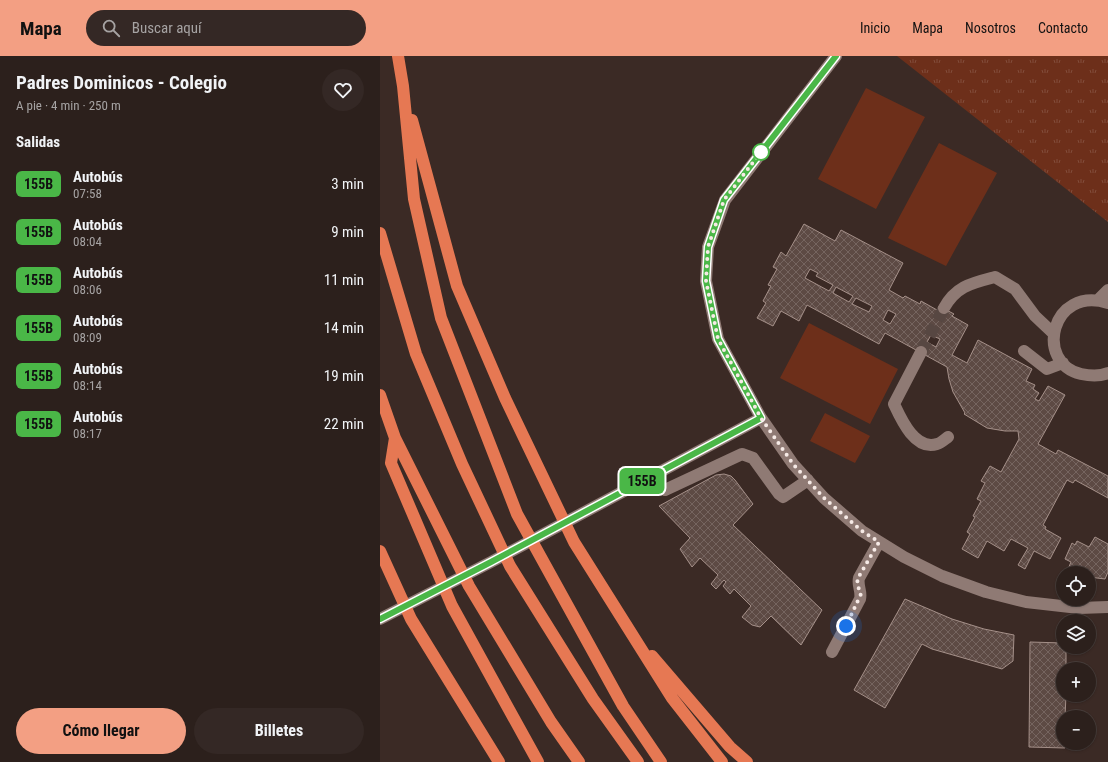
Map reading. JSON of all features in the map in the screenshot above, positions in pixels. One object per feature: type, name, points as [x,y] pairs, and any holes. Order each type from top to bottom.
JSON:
[{"type":"highway","points":[[398,56],[403,86],[414,199],[441,318],[517,514],[623,706],[661,762]]},
{"type":"highway","points":[[403,86],[457,286],[505,398],[574,542],[672,698],[722,762]]},
{"type":"highway","points":[[380,233],[416,354],[462,464],[510,566],[593,698],[638,762]]},
{"type":"highway","points":[[380,395],[395,438],[469,586],[551,722],[579,762]]},
{"type":"highway","points":[[395,438],[391,463],[452,606],[538,762]]},
{"type":"highway","points":[[380,551],[411,619],[498,762]]},
{"type":"highway","points":[[622,620],[730,747],[747,762]]},
{"type":"street","points":[[836,56],[724,200],[708,247],[706,281],[718,339],[761,418],[793,464],[824,498],[862,531],[904,557],[942,576],[986,592],[1033,603],[1079,608],[1108,607]]},
{"type":"street","points":[[944,308],[951,295],[971,283],[995,277],[1017,286],[1035,316],[1054,333]]},
{"type":"street","points":[[1108,290],[1103,302],[1084,300],[1070,306],[1059,318],[1054,333],[1055,349],[1063,363],[1076,373],[1091,376],[1108,373]]},
{"type":"street","points":[[1024,351],[1047,369],[1063,363]]},
{"type":"street","points":[[921,352],[894,404],[906,429],[921,442],[937,444],[948,437]]},
{"type":"street","points":[[380,619],[491,562],[761,418]]},
{"type":"street","points":[[665,490],[742,454],[752,458],[782,497],[808,480]]},
{"type":"street","points":[[832,652],[860,599],[861,594],[857,584],[858,578],[879,542]]},
{"type":"green space","points":[[897,56],[1108,56],[1108,222]]},
{"type":"green space","points":[[866,88],[925,117],[876,209],[818,179]]},
{"type":"green space","points":[[939,143],[997,173],[946,266],[888,238]]},
{"type":"green space","points":[[809,323],[898,369],[870,424],[780,378]]},
{"type":"green space","points":[[825,413],[870,436],[855,463],[810,441]]},
{"type":"building","points":[[804,224],[835,241],[841,230],[903,263],[889,290],[903,298],[905,296],[920,304],[921,301],[937,310],[939,306],[954,314],[952,316],[968,325],[952,355],[967,363],[978,340],[1032,369],[1026,381],[1035,385],[1033,389],[1039,393],[1035,399],[1039,401],[1048,386],[1065,395],[1038,444],[1056,454],[1058,450],[1108,476],[1108,498],[1075,480],[1073,483],[1067,480],[1043,525],[1046,527],[1045,529],[1061,538],[1050,559],[1034,551],[1025,569],[1018,565],[1028,548],[1011,539],[1004,551],[987,541],[978,558],[962,549],[970,534],[967,532],[975,517],[973,516],[981,501],[977,499],[985,483],[981,481],[990,466],[1001,472],[1019,439],[1018,431],[1005,431],[987,428],[964,414],[965,413],[953,392],[947,367],[885,333],[879,344],[807,305],[799,321],[781,311],[773,326],[757,318],[766,303],[763,301],[771,286],[768,285],[777,269],[773,267],[781,252],[786,256]],"holes":[[[810,269],[818,273],[816,276],[833,285],[829,291],[805,278]],[[836,287],[853,296],[849,302],[833,293]],[[856,298],[872,306],[869,312],[852,304]],[[888,310],[896,314],[890,324],[883,320]],[[931,335],[940,339],[936,347],[927,342]]]},
{"type":"building","points":[[724,474],[731,476],[735,480],[753,504],[733,525],[822,610],[801,645],[771,616],[760,627],[752,625],[742,617],[751,606],[734,589],[730,594],[723,586],[726,582],[724,580],[716,589],[711,584],[718,575],[700,558],[692,567],[680,549],[690,538],[659,506],[716,475]]},
{"type":"building","points":[[1095,537],[1108,544],[1108,572],[1105,579],[1096,578],[1096,566],[1069,566],[1071,562],[1065,559],[1072,543],[1075,545],[1077,541],[1089,547]]},
{"type":"building","points":[[905,599],[952,619],[984,629],[1014,635],[1013,661],[1002,669],[932,649],[922,644],[885,708],[854,690]]},
{"type":"building","points":[[1030,642],[1056,643],[1056,654],[1066,654],[1066,662],[1056,662],[1056,702],[1066,702],[1065,710],[1056,710],[1056,748],[1029,747]]},
{"type":"tunnel","points":[[921,352],[944,308]]},
{"type":"bus line","name":"155B","points":[[380,619],[491,562],[761,418],[718,339],[706,281],[708,247],[724,200],[836,56]]},
{"type":"route","points":[[761,152],[724,200],[708,247],[706,281],[718,339],[761,418],[793,464],[824,498],[862,531],[879,542],[858,578],[857,584],[861,594],[860,599],[846,626]]}]
